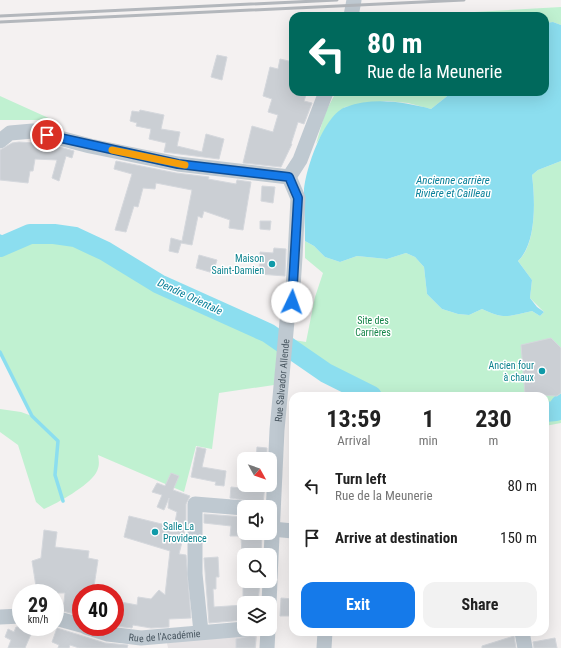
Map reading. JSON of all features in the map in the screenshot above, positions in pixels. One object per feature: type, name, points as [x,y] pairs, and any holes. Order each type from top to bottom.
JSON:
[{"type":"street","points":[[352,12],[354,0]]},
{"type":"street","points":[[0,141],[10,133],[33,131],[90,146],[178,164],[289,177],[300,160],[324,96]]},
{"type":"street","name":"Rue Salvador Allende","points":[[273,500],[287,321],[292,302],[298,198],[289,177]]},
{"type":"street","points":[[201,632],[195,574],[195,504],[237,507]]},
{"type":"street","points":[[277,529],[289,531]]},
{"type":"street","points":[[0,617],[12,616]]},
{"type":"street","name":"Rue de l'Académie","points":[[120,636],[128,638],[237,630]]},
{"type":"street","points":[[267,648],[268,636]]},
{"type":"street","points":[[324,648],[325,636]]},
{"type":"street","points":[[523,636],[525,648]]},
{"type":"shaded area","points":[[235,635],[257,636],[256,648],[168,648],[167,643]]},
{"type":"green space","points":[[561,7],[561,25],[553,22],[549,22],[549,12],[474,12]]},
{"type":"green space","points":[[0,96],[53,120],[0,120]]},
{"type":"green space","points":[[334,96],[447,96],[431,109],[408,103],[387,101],[345,107],[331,120],[316,144],[325,113]]},
{"type":"green space","name":"Site des Carrières","points":[[561,161],[561,423],[549,425],[549,392],[364,392],[326,373],[295,350],[294,340],[306,342],[315,297],[323,273],[305,258],[305,241],[314,246],[325,257],[340,262],[357,256],[387,259],[406,253],[415,257],[424,267],[427,294],[442,309],[458,314],[469,315],[482,309],[502,316],[532,311],[540,316],[544,312],[530,298],[532,280],[518,261],[529,244],[532,233],[534,196],[532,175],[538,170]]},
{"type":"green space","points":[[30,234],[54,234],[75,237],[105,251],[159,284],[278,343],[274,385],[219,393],[212,449],[196,446],[184,492],[98,455],[99,466],[96,473],[80,489],[44,509],[36,502],[18,445],[0,432],[0,409],[21,412],[32,416],[0,352],[0,247]]},
{"type":"water","name":"Ancienne carrière Rivière et Cailleau","points":[[549,22],[553,22],[561,25],[561,161],[538,170],[532,175],[534,208],[532,232],[529,243],[518,261],[532,280],[530,298],[537,307],[544,312],[540,316],[532,311],[502,316],[482,309],[469,315],[458,314],[442,309],[427,294],[424,267],[415,257],[406,253],[387,259],[357,256],[340,262],[325,257],[314,246],[305,241],[304,192],[308,170],[323,131],[330,120],[338,112],[346,107],[356,104],[378,101],[410,104],[431,109],[447,96],[549,96]]},
{"type":"building","points":[[217,55],[227,57],[222,80],[211,77]]},
{"type":"building","points":[[280,59],[289,61],[289,96],[306,96],[304,101],[312,103],[304,124],[298,122],[292,144],[281,167],[243,163],[252,126],[273,132],[278,115],[268,112],[272,99],[263,96],[270,67],[278,69]]},
{"type":"building","points":[[140,110],[164,115],[161,129],[180,132],[177,146],[202,152],[206,134],[224,139],[219,159],[164,152],[166,143],[149,139],[151,129],[136,126],[137,123],[130,121],[132,111],[139,112]]},
{"type":"building","points":[[12,143],[49,144],[74,151],[72,158],[66,156],[59,181],[52,178],[57,160],[35,159],[33,171],[30,171],[28,183],[0,180],[0,150]]},
{"type":"building","points":[[116,161],[176,173],[209,177],[208,179],[236,184],[237,180],[251,182],[243,230],[229,228],[230,220],[204,211],[202,218],[198,216],[192,245],[181,243],[178,253],[169,251],[171,238],[182,241],[192,190],[156,183],[155,189],[143,188],[138,207],[134,206],[126,232],[115,230],[132,174],[114,169]]},
{"type":"building","points":[[262,186],[275,187],[273,203],[261,201]]},
{"type":"building","points":[[260,221],[271,221],[270,230],[260,229]]},
{"type":"building","name":"Maison Saint-Damien","points":[[274,248],[286,249],[285,276],[259,274],[260,252],[273,253]]},
{"type":"building","points":[[199,255],[217,260],[213,273],[196,268]]},
{"type":"building","name":"Ancien four à chaux","points":[[551,338],[561,348],[561,393],[557,396],[549,396],[549,392],[525,392],[521,345]]},
{"type":"building","points":[[197,447],[206,449],[202,467],[226,471],[224,486],[215,485],[216,482],[191,477]]},
{"type":"building","points":[[257,447],[267,448],[267,452],[257,452]]},
{"type":"building","points":[[171,473],[179,476],[173,490],[190,496],[186,504],[186,526],[179,554],[186,555],[191,618],[169,619],[169,627],[151,628],[133,625],[132,628],[124,627],[124,603],[137,605],[138,597],[151,599],[159,590],[165,595],[170,551],[124,537],[129,516],[174,527],[177,512],[168,508],[169,498],[164,510],[157,507],[162,495],[152,492],[157,483],[165,486]]},
{"type":"building","points":[[231,487],[237,488],[237,492],[264,492],[263,500],[243,500],[230,498]]},
{"type":"building","points":[[204,514],[237,516],[237,536],[230,536],[231,526],[204,523]]},
{"type":"building","points":[[44,530],[57,532],[55,547],[89,551],[88,558],[98,560],[94,584],[72,584],[72,614],[64,611],[64,584],[36,584],[32,561],[41,558]]},
{"type":"building","points":[[241,540],[262,540],[261,548],[242,548]]},
{"type":"building","points":[[218,557],[219,577],[216,577],[216,589],[213,589],[214,607],[237,605],[237,621],[209,623],[204,558]]},
{"type":"building","points":[[243,588],[259,588],[259,596],[243,596]]},
{"type":"building","points":[[281,598],[289,599],[289,616],[280,616]]},
{"type":"building","points":[[8,629],[12,631],[12,636],[30,636],[25,648],[8,648],[11,640],[5,637]]},
{"type":"building","points":[[64,630],[72,633],[72,636],[83,636],[105,643],[128,645],[127,648],[79,648],[70,645],[69,648],[58,648],[59,645],[52,642],[54,636],[64,636]]},
{"type":"building","points":[[250,636],[256,637],[255,648],[236,648],[236,639]]},
{"type":"building","points":[[514,636],[516,648],[482,648],[482,646]]},
{"type":"building","points":[[555,638],[557,648],[534,648],[533,642]]},
{"type":"waterway","name":"Dendre Orientale","points":[[0,247],[30,234],[54,234],[75,237],[105,251],[159,284],[268,333],[326,373],[364,392]]},
{"type":"waterway","points":[[0,236],[10,242]]},
{"type":"waterway","points":[[0,352],[32,416],[58,441],[55,475],[63,501]]},
{"type":"waterway","name":"Dendre Orientale","points":[[549,412],[556,411],[561,404]]},
{"type":"railway","points":[[0,16],[337,0]]},
{"type":"railway","points":[[0,22],[464,0]]},
{"type":"slow traffic","points":[[112,150],[185,165]]},
{"type":"place","name":"Maison Saint-Damien","points":[[272,264]]},
{"type":"place","name":"Ancien four à chaux","points":[[542,371]]},
{"type":"place","name":"Salle La Providence","points":[[155,532]]},
{"type":"route","points":[[47,135],[90,146],[178,164],[289,177],[298,198],[292,302]]}]
